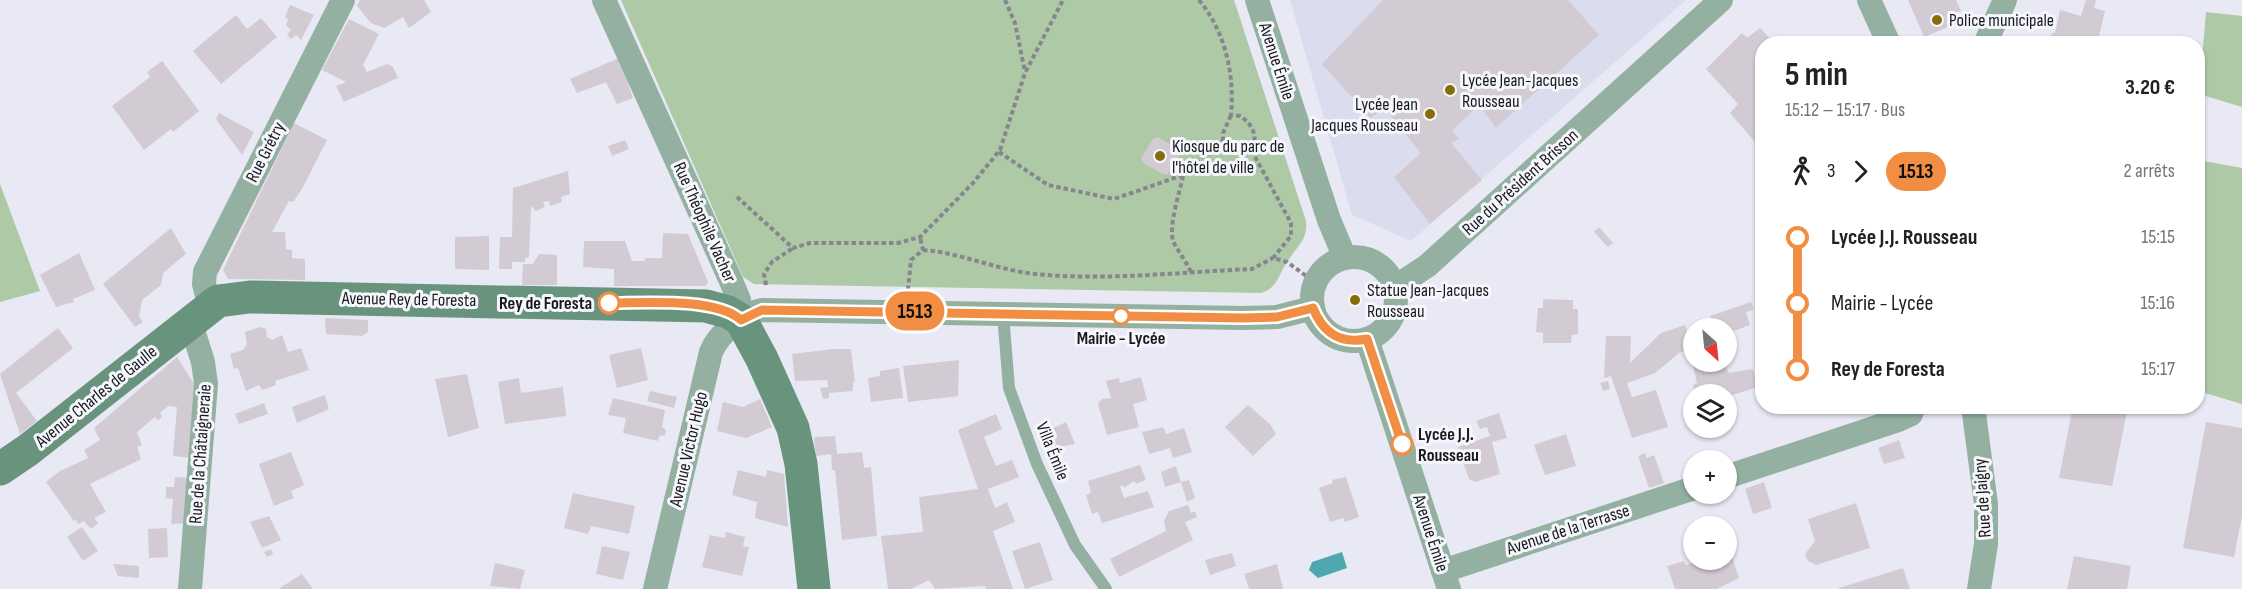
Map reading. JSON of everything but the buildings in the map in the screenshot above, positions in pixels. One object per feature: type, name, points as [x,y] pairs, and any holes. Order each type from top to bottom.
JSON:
[{"type":"main road","name":"Avenue Rey de Foresta","points":[[200,314],[224,298],[237,296],[671,304],[717,309],[741,320]]},
{"type":"main road","name":"Avenue Charles de Gaulle","points":[[0,469],[28,450],[200,314]]},
{"type":"main road","name":"Rue Théophile Vacher","points":[[741,320],[766,366],[798,444],[814,589]]},
{"type":"street","name":"Rue Grétry","points":[[200,314],[205,272],[343,0]]},
{"type":"street","name":"Rue Théophile Vacher","points":[[604,0],[739,300],[741,320]]},
{"type":"street","name":"Avenue Émile","points":[[1257,0],[1329,220],[1345,258]]},
{"type":"street","name":"Rue du Président Brisson","points":[[1395,287],[1426,266],[1721,0]]},
{"type":"street","points":[[1869,0],[1885,36]]},
{"type":"street","points":[[1989,36],[2005,0]]},
{"type":"street","points":[[1345,258],[1357,258],[1375,263],[1389,275],[1395,287],[1397,300],[1394,313],[1379,333],[1353,342],[1340,339],[1327,332],[1318,321],[1313,308],[1316,283],[1322,272],[1345,258]]},
{"type":"street","points":[[741,320],[757,311],[775,310],[909,310],[1003,314],[1277,317],[1313,308]]},
{"type":"street","name":"Rue de la Châtaigneraie","points":[[190,589],[206,384],[200,314]]},
{"type":"street","name":"Avenue Victor Hugo","points":[[655,589],[711,352],[720,336],[741,320]]},
{"type":"street","name":"Avenue Émile","points":[[1367,339],[1446,580]]},
{"type":"street","points":[[1737,473],[1911,414]]},
{"type":"street","name":"Rue de Jaigny","points":[[1974,414],[1986,504],[1986,544],[1979,589]]},
{"type":"street","name":"Avenue de la Terrasse","points":[[1446,580],[1683,492]]},
{"type":"lane","name":"Villa Émile","points":[[1003,314],[1009,388],[1037,464],[1075,545],[1106,589]]},
{"type":"path","points":[[1005,0],[1015,23],[1025,73]]},
{"type":"path","points":[[775,310],[764,274],[772,262],[793,248],[810,243],[898,243],[920,237],[999,152],[1025,73],[1063,0]]},
{"type":"path","points":[[1199,0],[1207,9],[1227,50],[1233,98],[1231,115],[1223,133],[1223,141],[1230,151],[1253,153]]},
{"type":"path","points":[[909,310],[909,268],[911,260],[923,250],[948,252],[993,268],[1036,274],[1114,275],[1252,269],[1273,258],[1291,236],[1291,223],[1253,153],[1256,140],[1254,130],[1240,116],[1231,115]]},
{"type":"path","points":[[999,152],[1048,185],[1114,199],[1184,175],[1200,158],[1214,152],[1223,141]]},
{"type":"path","points":[[1184,175],[1172,228],[1173,241],[1183,253],[1191,272]]},
{"type":"path","points":[[737,198],[793,248]]},
{"type":"path","points":[[920,237],[923,250]]},
{"type":"path","points":[[1273,258],[1287,262],[1316,283]]},
{"type":"shaded area","name":"Lycée Jean-Jacques Rousseau","points":[[1290,0],[1686,0],[1411,241],[1352,215]]},
{"type":"green space","points":[[621,0],[1234,0],[1306,221],[1305,234],[1274,284],[1261,293],[754,284],[743,277]]},
{"type":"green space","points":[[2206,12],[2242,16],[2242,107],[2205,96]]},
{"type":"green space","points":[[2205,161],[2242,168],[2242,404],[2205,393]]},
{"type":"green space","points":[[0,184],[40,291],[0,302]]},
{"type":"water","points":[[1342,552],[1347,568],[1318,578],[1309,570],[1312,562]]},
{"type":"bus line","name":"1513","points":[[609,303],[706,306],[736,315],[741,320],[751,313],[762,310],[909,310],[1243,318],[1277,317],[1313,308],[1318,321],[1327,332],[1340,339],[1353,342],[1367,339],[1402,444]]},
{"type":"place","name":"Police municipale","points":[[1937,20]]},
{"type":"place","name":"Lycée Jean-Jacques Rousseau","points":[[1450,90]]},
{"type":"place","name":"Lycée Jean Jacques Rousseau","points":[[1430,114]]},
{"type":"place","name":"Kiosque du parc de l'hôtel de ville","points":[[1160,156]]},
{"type":"place","name":"Statue Jean-Jacques Rousseau","points":[[1355,300]]},
{"type":"place","name":"Rey de Foresta","points":[[609,303]]},
{"type":"place","name":"Mairie - Lycée","points":[[1121,316]]},
{"type":"place","name":"Lycée J.J. Rousseau","points":[[1402,444]]}]
